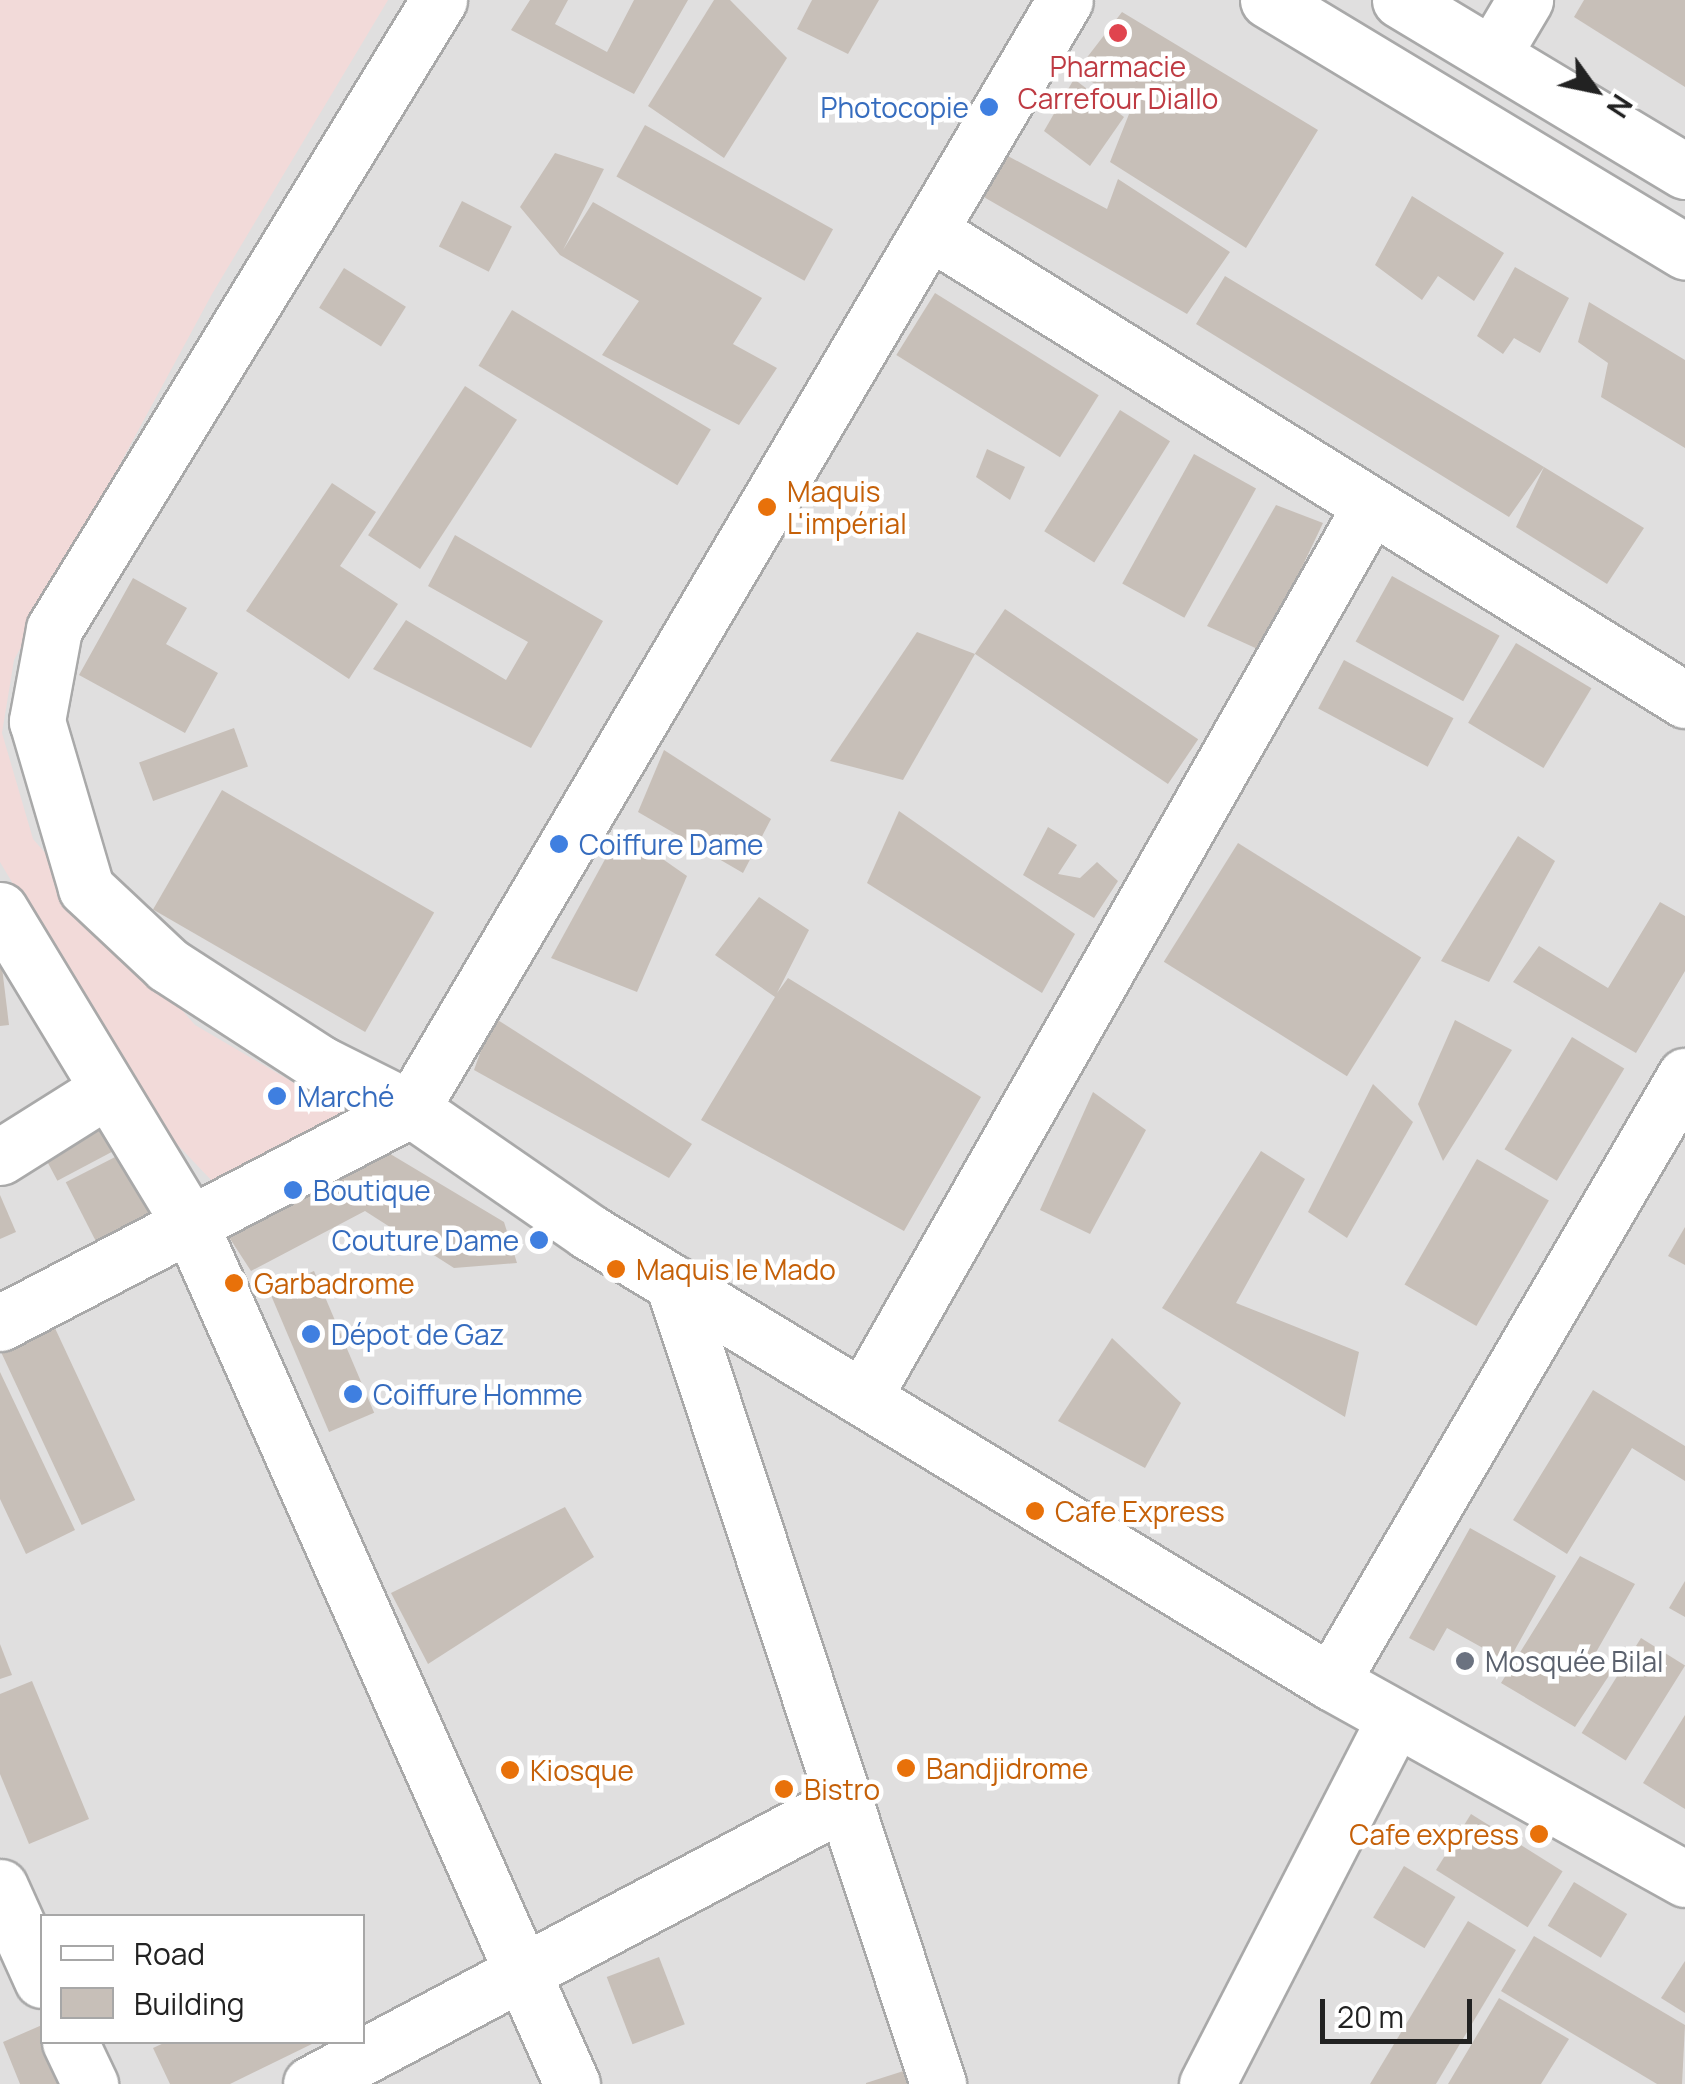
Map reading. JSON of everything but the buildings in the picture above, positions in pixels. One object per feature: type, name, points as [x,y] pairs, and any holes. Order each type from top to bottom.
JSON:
[{"type":"street","points":[[439,0],[54,630],[37,721],[86,888],[168,964],[321,1064],[411,1110],[672,1283],[1331,1682],[1685,1879]]},
{"type":"street","points":[[0,1323],[411,1110],[934,234],[1065,0]]},
{"type":"street","points":[[1268,0],[1685,252]]},
{"type":"street","points":[[1400,0],[1685,171]]},
{"type":"street","points":[[1493,54],[1526,0]]},
{"type":"street","points":[[934,234],[1685,700]]},
{"type":"street","points":[[864,1396],[1370,507]]},
{"type":"street","points":[[0,910],[105,1091],[191,1226],[572,2084]]},
{"type":"street","points":[[1331,1682],[1685,1076]]},
{"type":"street","points":[[0,1157],[105,1091]]},
{"type":"street","points":[[672,1283],[938,2084]]},
{"type":"street","points":[[1207,2084],[1395,1718]]},
{"type":"street","points":[[311,2084],[519,1969],[846,1802]]},
{"type":"street","points":[[0,1886],[40,1976]]},
{"type":"street","points":[[71,2044],[90,2084]]},
{"type":"shaded area","points":[[0,0],[1685,0],[1685,2084],[0,2084]]},
{"type":"shaded area","points":[[0,0],[388,0],[212,294],[14,660],[2,733],[33,839],[195,1025],[345,1113],[213,1182],[154,1120],[0,862]]},
{"type":"place","name":"Pharmacie Carrefour Diallo","points":[[1118,33]]},
{"type":"place","name":"Photocopie","points":[[989,107]]},
{"type":"place","name":"Maquis L'impérial","points":[[767,507]]},
{"type":"place","name":"Coiffure Dame","points":[[559,844]]},
{"type":"place","name":"Marché","points":[[277,1096]]},
{"type":"place","name":"Boutique","points":[[293,1190]]},
{"type":"place","name":"Couture Dame","points":[[539,1240]]},
{"type":"place","name":"Maquis le Mado","points":[[616,1269]]},
{"type":"place","name":"Garbadrome","points":[[234,1283]]},
{"type":"place","name":"Dépot de Gaz","points":[[311,1334]]},
{"type":"place","name":"Coiffure Homme","points":[[353,1394]]},
{"type":"place","name":"Cafe Express","points":[[1035,1511]]},
{"type":"place","name":"Mosquée Bilal","points":[[1465,1661]]},
{"type":"place","name":"Bandjidrome","points":[[906,1768]]},
{"type":"place","name":"Kiosque","points":[[510,1770]]},
{"type":"place","name":"Bistro","points":[[784,1789]]},
{"type":"place","name":"Cafe express","points":[[1539,1834]]}]
